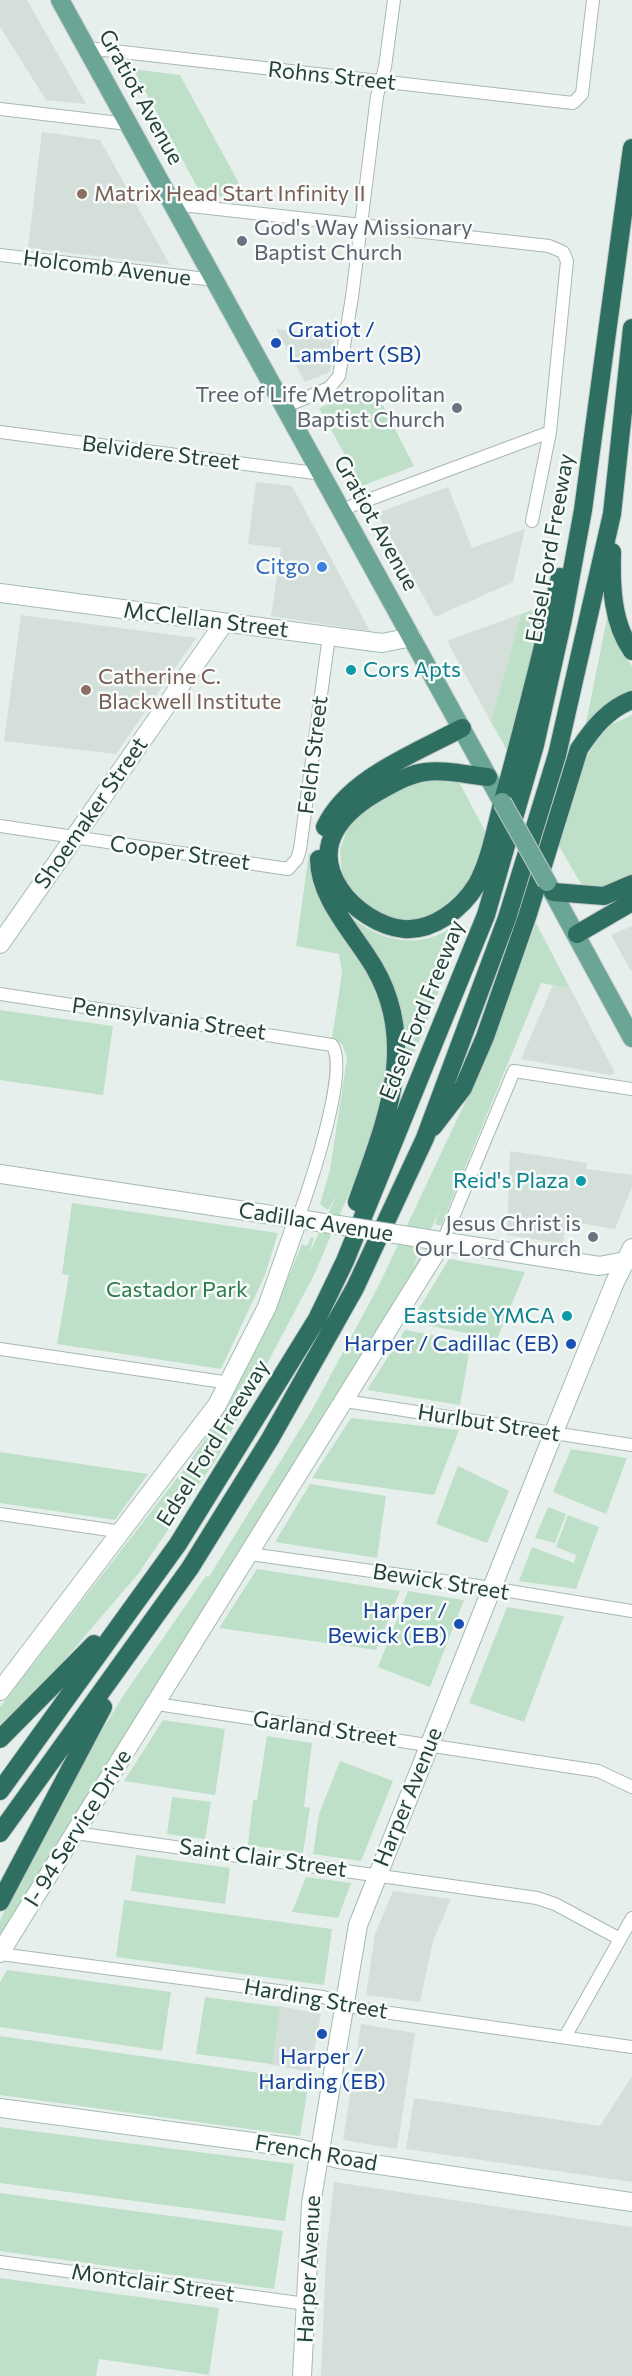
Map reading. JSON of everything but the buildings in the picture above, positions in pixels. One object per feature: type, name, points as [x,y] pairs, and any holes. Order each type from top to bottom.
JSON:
[{"type":"highway","name":"Edsel Ford Freeway","points":[[0,1791],[178,1544],[317,1319],[345,1261],[486,915],[535,745],[563,619],[592,451],[632,148]]},
{"type":"highway","name":"Edsel Ford Freeway","points":[[0,1833],[135,1648],[190,1568],[293,1401],[356,1288],[425,1138],[525,864],[577,676],[612,514],[632,328]]},
{"type":"highway","points":[[490,781],[434,771],[419,772],[357,805],[339,823],[330,841],[333,876],[341,891],[358,909],[380,922],[396,928],[416,930],[436,923],[456,908],[476,884],[488,854],[514,761],[592,451]]},
{"type":"highway","points":[[612,514],[611,582],[620,630],[632,651]]},
{"type":"highway","points":[[425,1138],[462,1088],[485,1037],[527,918],[579,749],[606,715],[632,700]]},
{"type":"highway","points":[[345,1261],[357,1202],[389,1110],[397,1054],[390,1002],[372,962],[324,889],[319,867],[320,844],[331,814],[352,790],[462,728]]},
{"type":"highway","points":[[550,887],[604,896],[632,884]]},
{"type":"highway","points":[[577,934],[632,902]]},
{"type":"highway","points":[[0,1740],[135,1602]]},
{"type":"highway","points":[[0,1902],[135,1648]]},
{"type":"main road","name":"Gratiot Avenue","points":[[60,0],[490,781],[577,934],[632,1038]]},
{"type":"street","points":[[284,407],[329,388],[339,376],[394,0]]},
{"type":"street","name":"Rohns Street","points":[[87,48],[569,103],[576,101],[582,94],[593,0]]},
{"type":"street","points":[[0,109],[128,124]]},
{"type":"street","points":[[173,204],[549,246],[567,256],[550,432],[532,521]]},
{"type":"street","name":"Holcomb Avenue","points":[[0,255],[215,280]]},
{"type":"street","name":"Belvidere Street","points":[[0,432],[322,474]]},
{"type":"street","points":[[341,510],[550,432]]},
{"type":"street","name":"McClellan Street","points":[[0,593],[382,643],[412,638]]},
{"type":"street","name":"Shoemaker Street","points":[[0,944],[224,623]]},
{"type":"street","name":"Felch Street","points":[[288,869],[297,859],[300,849],[329,636]]},
{"type":"street","name":"Cooper Street","points":[[0,826],[288,869]]},
{"type":"street","name":"Pennsylvania Street","points":[[0,994],[325,1042],[336,1050]]},
{"type":"street","name":"Edsel Ford Freeway","points":[[2,1684],[123,1532],[203,1426],[230,1383],[267,1307],[326,1132],[338,1057],[336,1050]]},
{"type":"street","points":[[157,1704],[443,1241],[514,1071],[632,1089]]},
{"type":"street","name":"Cadillac Avenue","points":[[0,1174],[599,1266],[629,1257]]},
{"type":"street","name":"Harper Avenue","points":[[302,2376],[308,2226],[358,1925],[554,1432],[629,1257]]},
{"type":"street","points":[[0,1348],[230,1383]]},
{"type":"street","name":"Hurlbut Street","points":[[345,1401],[632,1445]]},
{"type":"street","points":[[0,1514],[123,1532]]},
{"type":"street","name":"Bewick Street","points":[[250,1554],[632,1611]]},
{"type":"street","name":"Garland Street","points":[[157,1704],[598,1772],[632,1787]]},
{"type":"street","name":"I- 94 Service Drive","points":[[0,1953],[157,1704]]},
{"type":"street","name":"Saint Clair Street","points":[[75,1833],[537,1898],[555,1904],[620,1939]]},
{"type":"street","points":[[565,2037],[632,1918]]},
{"type":"street","name":"Harding Street","points":[[0,1953],[323,1997],[362,2009],[632,2047]]},
{"type":"street","name":"French Road","points":[[0,2108],[297,2148],[339,2159],[632,2202]]},
{"type":"street","name":"Montclair Street","points":[[0,2262],[306,2304]]},
{"type":"shaded area","points":[[0,0],[27,0],[86,104],[46,100],[0,27]]},
{"type":"shaded area","name":"Matrix Head Start Infinity II","points":[[42,132],[100,140],[170,265],[28,248]]},
{"type":"shaded area","points":[[276,329],[334,336],[330,372],[305,382]]},
{"type":"shaded area","points":[[256,482],[292,486],[370,631],[271,616],[281,548],[248,544]]},
{"type":"shaded area","points":[[448,487],[472,548],[525,529],[513,582],[435,617],[377,513]]},
{"type":"shaded area","points":[[521,614],[491,722],[447,641]]},
{"type":"shaded area","name":"Catherine C. Blackwell Institute","points":[[21,615],[196,638],[116,754],[4,741]]},
{"type":"shaded area","points":[[632,926],[632,971],[631,971],[611,935]]},
{"type":"shaded area","points":[[553,985],[570,988],[615,1073],[610,1075],[521,1059]]},
{"type":"shaded area","points":[[510,1151],[587,1163],[586,1169],[632,1175],[632,1187],[615,1229],[566,1221],[563,1244],[507,1235]]},
{"type":"shaded area","points":[[393,1891],[451,1899],[433,1941],[420,2002],[366,1995],[375,1934]]},
{"type":"shaded area","points":[[279,2006],[321,2014],[310,2072],[268,2064]]},
{"type":"shaded area","points":[[361,2024],[415,2033],[397,2149],[343,2140]]},
{"type":"shaded area","points":[[632,2076],[632,2182],[406,2149],[414,2098],[600,2126]]},
{"type":"shaded area","points":[[334,2182],[632,2227],[632,2376],[321,2376],[326,2255]]},
{"type":"green space","points":[[133,69],[180,75],[248,200],[201,194]]},
{"type":"green space","points":[[364,389],[376,392],[414,466],[362,486],[319,408]]},
{"type":"green space","points":[[548,604],[509,754],[491,722],[521,614]]},
{"type":"green space","points":[[608,613],[618,646],[632,666],[632,700],[585,728]]},
{"type":"green space","points":[[632,715],[632,875],[598,894],[587,894],[557,843],[577,780],[591,749],[611,725]]},
{"type":"green space","points":[[440,767],[451,767],[486,833],[468,884],[457,901],[414,925],[385,919],[349,892],[342,875],[340,850],[347,829],[370,804]]},
{"type":"green space","points":[[309,853],[312,853],[312,868],[380,999],[389,1040],[388,1089],[359,1170],[314,1275],[217,1458],[138,1574],[0,1735],[0,1707],[184,1469],[220,1418],[263,1337],[302,1244],[307,1246],[311,1237],[314,1238],[309,1254],[337,1195],[328,1210],[320,1204],[330,1170],[347,1058],[342,1044],[332,1038],[342,973],[339,954],[296,946]]},
{"type":"green space","points":[[346,912],[372,931],[401,940],[431,937],[459,922],[461,924],[438,994],[402,1084],[403,1060]]},
{"type":"green space","points":[[536,923],[570,988],[541,983],[441,1226],[435,1224],[440,1210],[412,1268],[421,1254],[429,1256],[0,1940],[0,1920],[73,1778],[123,1696],[206,1576],[209,1577],[312,1410],[379,1285],[485,1060]]},
{"type":"green space","points":[[0,1010],[113,1026],[103,1095],[0,1080]]},
{"type":"green space","name":"Castador Park","points":[[72,1203],[278,1233],[265,1275],[221,1369],[57,1344],[69,1275],[62,1274]]},
{"type":"green space","points":[[449,1259],[525,1272],[497,1339],[411,1322]]},
{"type":"green space","points":[[405,1330],[471,1342],[460,1405],[367,1390]]},
{"type":"green space","points":[[351,1418],[459,1430],[434,1495],[312,1478]]},
{"type":"green space","points":[[571,1449],[627,1458],[606,1514],[553,1492]]},
{"type":"green space","points":[[0,1452],[148,1474],[115,1520],[0,1503]]},
{"type":"green space","points":[[458,1466],[509,1491],[487,1543],[436,1524]]},
{"type":"green space","points":[[310,1484],[386,1496],[377,1558],[275,1542]]},
{"type":"green space","points":[[548,1507],[566,1514],[555,1543],[535,1538]]},
{"type":"green space","points":[[568,1515],[599,1527],[576,1589],[519,1581],[532,1547],[574,1563],[576,1555],[556,1547]]},
{"type":"green space","points":[[257,1569],[400,1591],[376,1650],[219,1628]]},
{"type":"green space","points":[[408,1591],[464,1600],[430,1687],[378,1667]]},
{"type":"green space","points":[[507,1607],[564,1616],[524,1722],[469,1703]]},
{"type":"green space","points":[[163,1720],[225,1729],[215,1795],[124,1781]]},
{"type":"green space","points":[[267,1736],[312,1743],[304,1807],[310,1808],[303,1853],[248,1845],[253,1800],[257,1800]]},
{"type":"green space","points":[[340,1761],[393,1781],[361,1861],[313,1854],[319,1814]]},
{"type":"green space","points":[[172,1797],[211,1802],[205,1839],[167,1834]]},
{"type":"green space","points":[[136,1855],[230,1868],[225,1904],[131,1891]]},
{"type":"green space","points":[[306,1877],[351,1883],[338,1918],[292,1912]]},
{"type":"green space","points":[[124,1900],[332,1929],[324,1985],[116,1957]]},
{"type":"green space","points":[[7,1970],[171,1992],[162,2051],[0,2027],[0,1982]]},
{"type":"green space","points":[[205,1997],[280,2007],[272,2064],[196,2054]]},
{"type":"green space","points":[[0,2036],[309,2080],[300,2136],[0,2095]]},
{"type":"green space","points":[[0,2127],[294,2164],[285,2221],[0,2183]]},
{"type":"green space","points":[[0,2193],[283,2231],[274,2289],[0,2251]]},
{"type":"green space","points":[[0,2278],[219,2308],[209,2375],[99,2359],[96,2376],[0,2376]]},
{"type":"place","name":"Matrix Head Start Infinity II","points":[[82,194]]},
{"type":"place","name":"God's Way Missionary Baptist Church","points":[[242,241]]},
{"type":"place","name":"Gratiot / Lambert (SB)","points":[[276,343]]},
{"type":"place","name":"Tree of Life Metropolitan Baptist Church","points":[[457,408]]},
{"type":"place","name":"Citgo","points":[[322,567]]},
{"type":"place","name":"Cors Apts","points":[[351,670]]},
{"type":"place","name":"Catherine C. Blackwell Institute","points":[[86,690]]},
{"type":"place","name":"Reid's Plaza","points":[[581,1181]]},
{"type":"place","name":"Jesus Christ is Our Lord Church","points":[[593,1237]]},
{"type":"place","name":"Eastside YMCA","points":[[567,1316]]},
{"type":"place","name":"Harper / Cadillac (EB)","points":[[571,1344]]},
{"type":"place","name":"Harper / Bewick (EB)","points":[[459,1624]]},
{"type":"place","name":"Harper / Harding (EB)","points":[[322,2034]]}]
